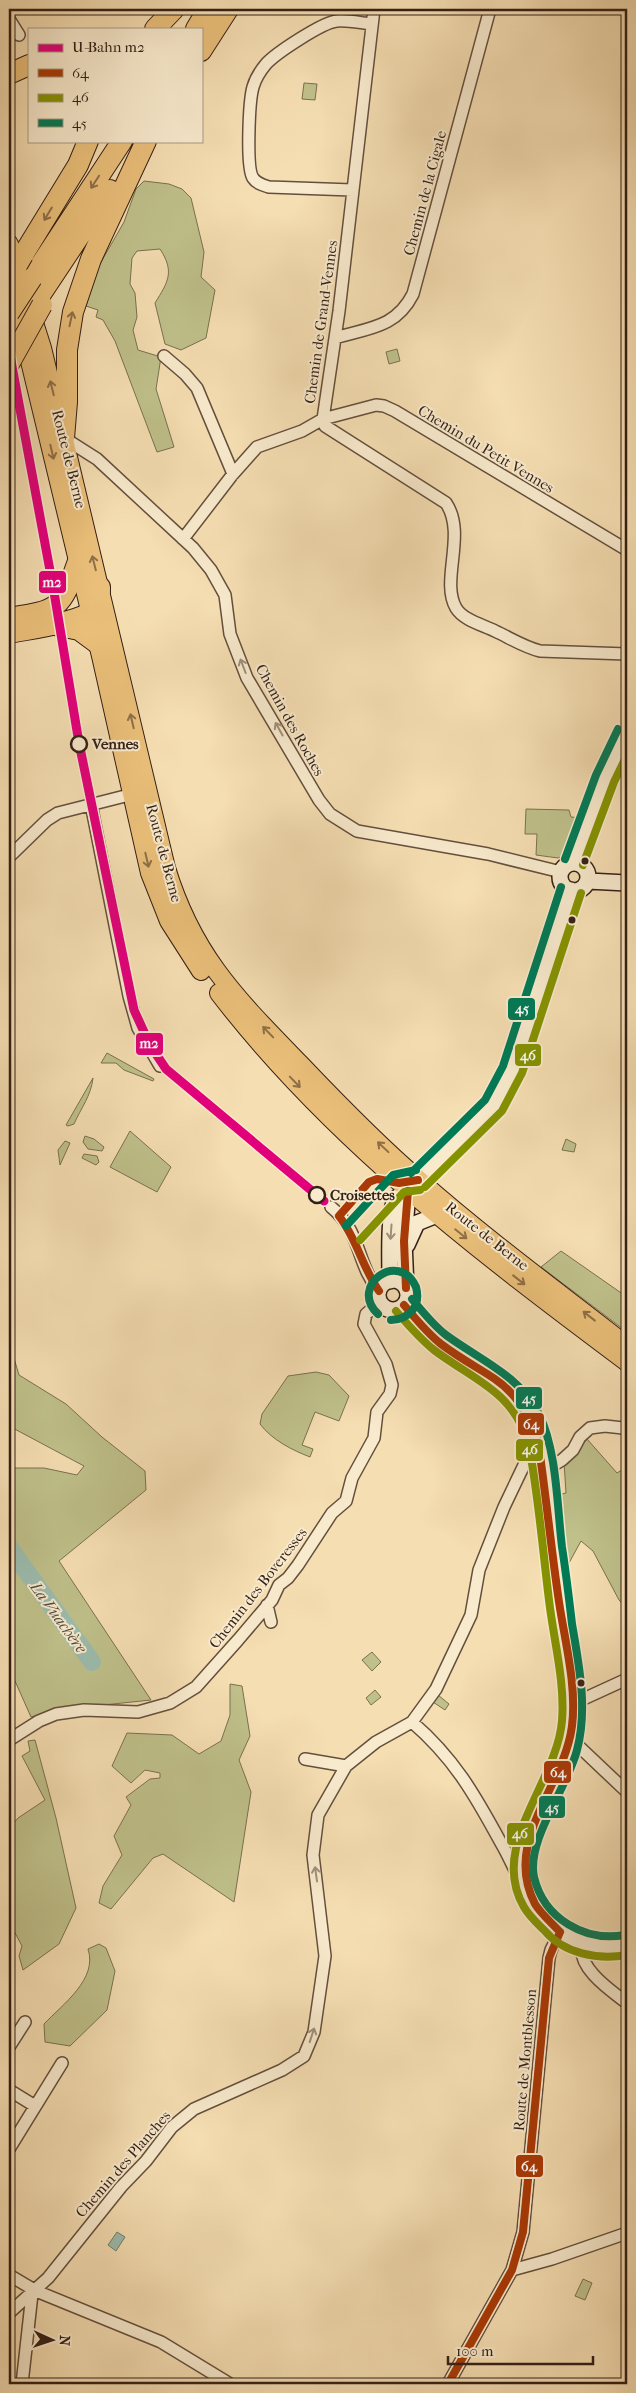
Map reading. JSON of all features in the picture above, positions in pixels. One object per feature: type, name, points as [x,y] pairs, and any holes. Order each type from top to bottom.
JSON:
[{"type":"highway","points":[[156,28],[174,9]]},
{"type":"highway","points":[[197,28],[208,9]]},
{"type":"highway","points":[[202,49],[228,9]]},
{"type":"highway","points":[[9,60],[28,52]]},
{"type":"highway","points":[[9,74],[28,64]]},
{"type":"highway","points":[[9,279],[16,249],[78,165],[88,142]]},
{"type":"highway","points":[[9,343],[121,142]]},
{"type":"highway","points":[[9,364],[38,293],[79,238],[143,142]]},
{"type":"highway","points":[[64,438],[68,402],[67,350],[72,312],[94,251],[144,142]]},
{"type":"highway","points":[[9,313],[38,293]]},
{"type":"highway","points":[[9,618],[41,612],[57,604],[66,594],[78,561]]},
{"type":"highway","points":[[9,633],[53,625],[90,612],[99,601],[100,587]]},
{"type":"highway","points":[[53,625],[79,630],[98,644]]},
{"type":"main road","name":"Route de Berne","points":[[16,249],[100,587],[140,792]]},
{"type":"main road","name":"Route de Berne","points":[[9,286],[28,352],[98,644],[140,792],[182,915],[205,957],[237,998],[413,1186],[437,1215],[627,1362]]},
{"type":"main road","name":"Route de Berne","points":[[413,1186],[627,1346]]},
{"type":"street","name":"Chemin de Grand-Vennes","points":[[183,539],[233,474],[258,447],[302,430],[323,419],[335,338],[374,9]]},
{"type":"street","name":"Chemin de la Cigale","points":[[335,338],[396,318],[410,301],[417,284],[490,9]]},
{"type":"street","points":[[9,19],[19,34]]},
{"type":"street","points":[[352,190],[269,187],[260,184],[253,178],[249,168],[250,107],[253,86],[265,65],[278,54],[328,23],[338,21],[372,24]]},
{"type":"street","points":[[164,356],[185,374],[197,388],[233,474]]},
{"type":"street","name":"Chemin du Petit Vennes","points":[[323,419],[365,407],[384,406],[627,550]]},
{"type":"street","points":[[323,419],[331,431],[446,503],[451,511],[454,525],[451,595],[456,609],[466,618],[528,648],[540,651],[627,654]]},
{"type":"street","name":"Chemin des Roches","points":[[64,438],[88,452],[183,539],[210,570],[225,595],[230,634],[247,678],[319,800],[330,814],[357,831],[488,854],[561,872]]},
{"type":"street","points":[[574,862],[605,778],[627,733]]},
{"type":"street","points":[[9,857],[54,815],[140,792]]},
{"type":"street","points":[[91,804],[129,996],[138,1028],[160,1066]]},
{"type":"street","points":[[574,862],[586,868],[588,881],[583,888],[570,890],[561,881],[561,872],[566,865],[574,862]]},
{"type":"street","points":[[588,881],[627,883]]},
{"type":"street","points":[[413,1186],[403,1253],[408,1297],[404,1305],[393,1310],[386,1309],[383,1291],[394,1203],[399,1196],[413,1186],[493,1106],[505,1087],[570,890]]},
{"type":"street","points":[[331,1207],[353,1233],[368,1275],[383,1291]]},
{"type":"street","points":[[403,1253],[418,1223],[437,1215]]},
{"type":"street","points":[[383,1291],[399,1282],[406,1288]]},
{"type":"street","name":"Chemin des Boveresses","points":[[9,1740],[38,1721],[56,1714],[84,1710],[146,1711],[178,1700],[196,1687],[274,1597],[279,1585],[288,1578],[316,1540],[332,1513],[346,1501],[352,1478],[374,1438],[377,1412],[390,1394],[392,1386],[383,1358],[364,1324],[366,1314],[383,1291]]},
{"type":"street","points":[[404,1305],[441,1344],[493,1375],[511,1391],[531,1421],[540,1453],[572,1710],[570,1738],[561,1764],[529,1833],[525,1850],[524,1872],[530,1895]]},
{"type":"street","points":[[542,1472],[562,1460],[573,1450],[580,1437],[590,1428],[605,1426],[623,1428],[627,1431]]},
{"type":"street","name":"Chemin des Planches","points":[[9,2313],[48,2278],[172,2127],[194,2109],[282,2070],[304,2056],[314,2032],[325,1956],[313,1855],[318,1815],[346,1766],[376,1742],[412,1722],[440,1682],[471,1615],[479,1570],[507,1500],[525,1464],[534,1455],[540,1453]]},
{"type":"street","points":[[267,1605],[271,1622]]},
{"type":"street","points":[[579,1701],[627,1679]]},
{"type":"street","points":[[412,1722],[436,1743],[457,1769],[539,1911],[560,1932],[582,1944],[602,1948],[627,1945]]},
{"type":"street","points":[[570,1738],[627,1792]]},
{"type":"street","points":[[305,1759],[346,1766]]},
{"type":"street","name":"Route de Montblesson","points":[[448,2384],[512,2270],[523,2232],[527,2210],[549,1958],[560,1932]]},
{"type":"street","points":[[582,1944],[583,1960],[596,1976],[627,2003]]},
{"type":"street","points":[[9,2047],[25,2022]]},
{"type":"street","points":[[9,2149],[62,2063]]},
{"type":"street","points":[[9,2090],[35,2106]]},
{"type":"street","points":[[512,2270],[552,2259],[627,2233]]},
{"type":"street","points":[[9,2275],[34,2292],[161,2342],[230,2384]]},
{"type":"street","points":[[22,2384],[34,2292]]},
{"type":"green space","points":[[304,83],[317,84],[315,100],[302,99]]},
{"type":"green space","points":[[144,181],[169,184],[182,189],[191,198],[204,252],[201,277],[215,290],[206,338],[181,350],[165,344],[155,303],[168,277],[165,257],[160,249],[137,251],[132,258],[130,284],[135,293],[137,317],[133,330],[138,350],[161,357],[156,389],[174,447],[157,452],[115,341],[103,320],[96,317],[98,310],[86,306],[97,269],[124,222],[136,189]]},
{"type":"green space","points":[[397,349],[400,361],[389,364],[386,352]]},
{"type":"green space","points":[[526,809],[569,810],[571,817],[582,818],[563,856],[558,858],[536,855],[537,834],[525,834]]},
{"type":"green space","points":[[107,1053],[154,1079],[153,1081],[124,1070],[116,1063],[101,1063]]},
{"type":"green space","points":[[93,1078],[88,1096],[74,1124],[66,1125]]},
{"type":"green space","points":[[130,1131],[171,1167],[157,1192],[110,1167]]},
{"type":"green space","points":[[85,1136],[94,1139],[104,1147],[102,1151],[88,1149],[83,1142]]},
{"type":"green space","points":[[566,1139],[576,1144],[574,1152],[562,1150]]},
{"type":"green space","points":[[65,1141],[70,1143],[60,1165],[58,1150]]},
{"type":"green space","points":[[84,1154],[97,1156],[99,1162],[96,1165],[82,1158]]},
{"type":"green space","points":[[561,1251],[627,1297],[627,1332],[541,1267]]},
{"type":"green space","points":[[9,1330],[13,1330],[10,1345],[19,1375],[66,1404],[102,1437],[145,1471],[146,1490],[59,1561],[151,1700],[56,1710],[31,1717],[15,1681],[9,1679],[9,1468],[44,1468],[77,1475],[84,1466],[9,1426]]},
{"type":"green space","points":[[316,1372],[329,1375],[349,1396],[339,1421],[315,1412],[302,1445],[313,1449],[310,1457],[283,1444],[270,1435],[260,1424],[262,1414],[288,1376]]},
{"type":"green space","points":[[587,1439],[617,1473],[627,1467],[627,1609],[619,1600],[593,1551],[581,1541],[563,1574],[553,1496],[566,1493],[564,1462]]},
{"type":"green space","points":[[372,1652],[381,1662],[372,1671],[362,1660]]},
{"type":"green space","points":[[230,1684],[242,1686],[250,1736],[239,1760],[251,1792],[234,1902],[163,1854],[153,1858],[111,1909],[99,1903],[103,1886],[122,1855],[114,1836],[131,1805],[126,1797],[150,1779],[160,1778],[160,1773],[145,1770],[131,1783],[112,1766],[127,1733],[172,1735],[199,1754],[221,1741],[230,1715]]},
{"type":"green space","points":[[375,1690],[381,1697],[371,1705],[366,1698]]},
{"type":"green space","points":[[438,1695],[449,1704],[445,1710],[433,1702]]},
{"type":"green space","points":[[35,1740],[56,1818],[76,1908],[59,1944],[23,1970],[19,1956],[22,1946],[14,1931],[9,1932],[9,1829],[18,1818],[45,1800],[22,1756],[30,1751],[28,1741]]},
{"type":"green space","points":[[99,1944],[106,1948],[115,1971],[107,2010],[70,2046],[45,2042],[44,2024],[77,1990],[88,1971],[90,1960],[88,1949]]},
{"type":"green space","points":[[583,2279],[592,2283],[585,2300],[575,2296]]},
{"type":"shaded area","points":[[117,2232],[125,2237],[116,2251],[108,2245]]},
{"type":"waterway","name":"La Vuachère","points":[[9,1547],[92,1662]]},
{"type":"metro line","name":"m2","points":[[9,350],[54,592],[79,743],[134,1010],[150,1045],[166,1069],[324,1201]]},
{"type":"transit line","name":"45","points":[[565,859],[596,775],[618,729]]},
{"type":"transit line","name":"46","points":[[583,865],[614,782],[627,755]]},
{"type":"transit line","name":"45","points":[[411,1173],[485,1100],[503,1066],[561,887]]},
{"type":"transit line","name":"46","points":[[425,1187],[502,1111],[522,1073],[581,893]]},
{"type":"transit line","name":"45","points":[[346,1226],[393,1175],[416,1170]]},
{"type":"transit line","name":"64","points":[[339,1216],[369,1182],[377,1179],[399,1183],[418,1180]]},
{"type":"transit line","name":"46","points":[[360,1240],[404,1192],[420,1190]]},
{"type":"transit line","name":"64","points":[[406,1288],[404,1241],[408,1191]]},
{"type":"transit line","name":"64","points":[[339,1216],[379,1291]]},
{"type":"transit line","name":"45","points":[[378,1314],[370,1303],[369,1293],[372,1283],[379,1276],[389,1271],[399,1271],[408,1276],[416,1287],[417,1300],[409,1314],[391,1320]]},
{"type":"transit line","name":"45","points":[[412,1299],[441,1331],[510,1378],[531,1400],[545,1429],[553,1462],[562,1547],[580,1671],[582,1719],[577,1750],[572,1765],[536,1847],[533,1862],[534,1877],[539,1892],[547,1905],[568,1924],[581,1931],[595,1935],[625,1935]]},
{"type":"transit line","name":"64","points":[[404,1305],[441,1344],[499,1382],[510,1392],[520,1404],[538,1441],[561,1617],[570,1664],[573,1711],[567,1749],[530,1836],[526,1858],[527,1881],[535,1904],[560,1932]]},
{"type":"transit line","name":"46","points":[[396,1311],[429,1346],[478,1379],[503,1400],[514,1412],[529,1446],[561,1679],[563,1707],[557,1744],[519,1837],[514,1861],[515,1884],[528,1913],[561,1945],[593,1956],[627,1955]]},
{"type":"transit line","name":"64","points":[[448,2384],[512,2270],[523,2232],[549,1958],[560,1932]]},
{"type":"place","name":"Vennes","points":[[79,744]]},
{"type":"place","name":"Croisettes","points":[[317,1195]]}]
